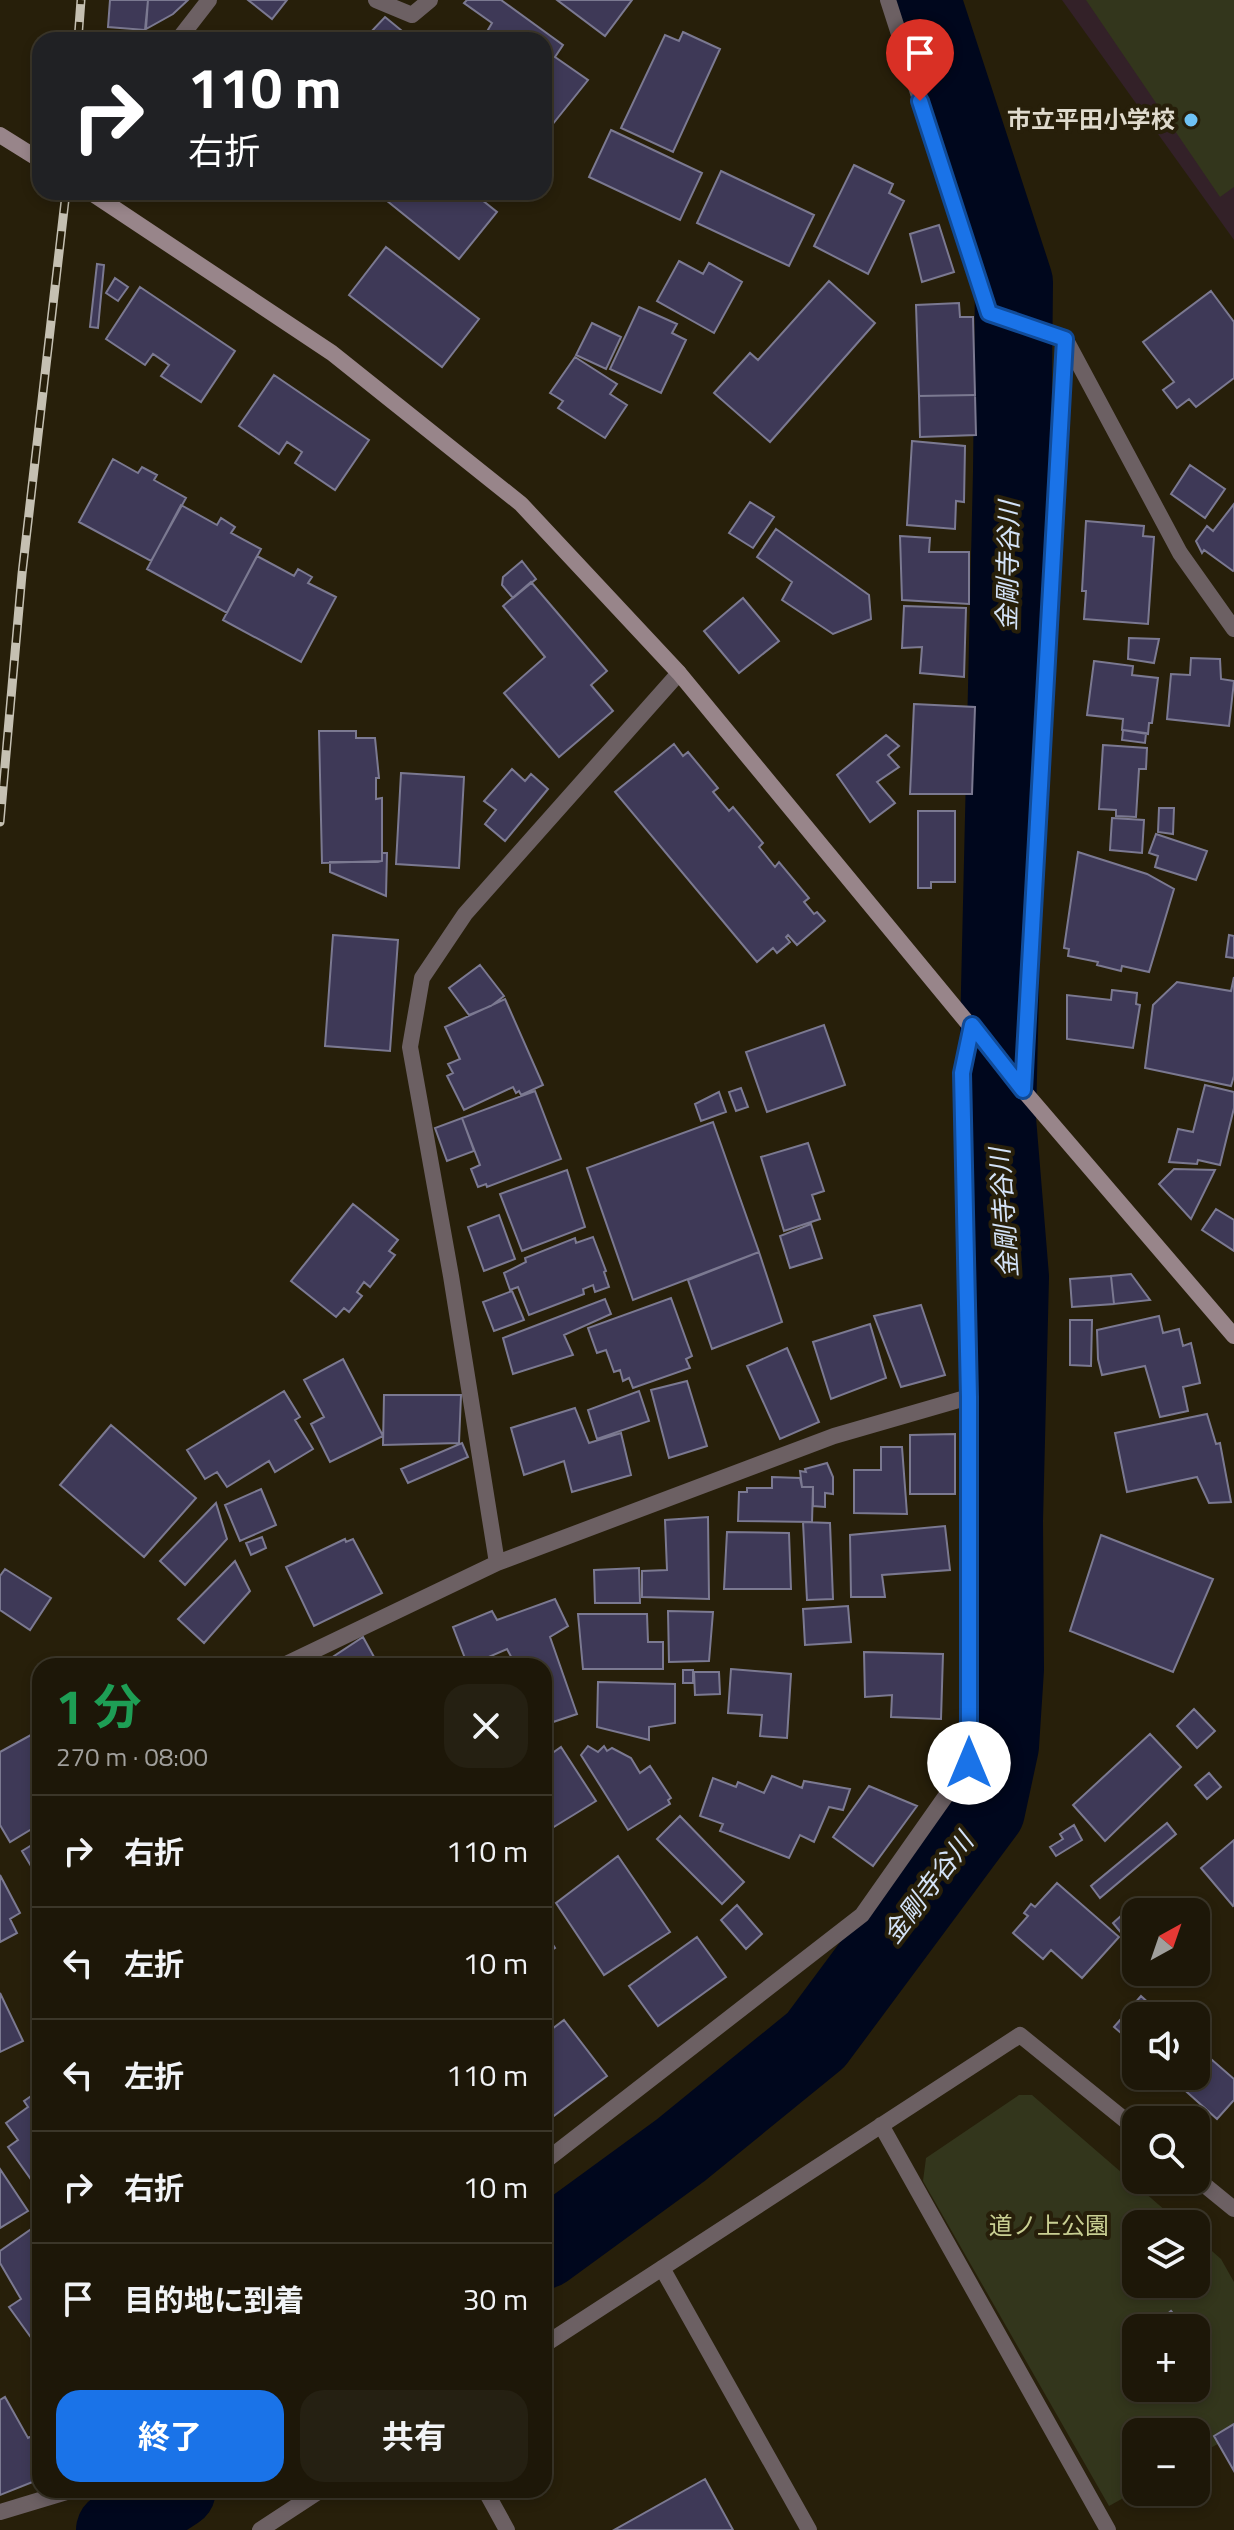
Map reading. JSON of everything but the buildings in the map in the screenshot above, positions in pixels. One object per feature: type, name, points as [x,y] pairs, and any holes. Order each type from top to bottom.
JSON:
[{"type":"street","points":[[184,32],[209,0]]},
{"type":"street","points":[[376,0],[412,15],[430,0]]},
{"type":"street","points":[[886,3],[989,313],[1065,339],[1180,553],[1234,629]]},
{"type":"street","points":[[0,135],[32,155]]},
{"type":"street","points":[[102,200],[332,353],[521,504],[679,673],[1023,1090],[1234,1336]]},
{"type":"street","points":[[1023,1090],[1065,339]]},
{"type":"street","points":[[497,1563],[410,1047],[422,978],[465,914],[679,673]]},
{"type":"street","points":[[552,2156],[862,1915],[969,1763],[969,1397],[962,1073],[972,1025]]},
{"type":"street","points":[[299,1658],[497,1563],[834,1436],[969,1397]]},
{"type":"street","points":[[552,2340],[1020,2035],[1122,2118]]},
{"type":"street","points":[[881,2125],[1108,2530]]},
{"type":"street","points":[[1210,2189],[1234,2209]]},
{"type":"street","points":[[662,2268],[809,2530]]},
{"type":"street","points":[[0,2512],[46,2498]]},
{"type":"street","points":[[260,2530],[309,2498]]},
{"type":"street","points":[[489,2498],[507,2530]]},
{"type":"shaded area","name":"市立平田小学校","points":[[1062,0],[1234,0],[1234,240]]},
{"type":"green space","name":"市立平田小学校","points":[[1086,0],[1234,0],[1234,187],[1220,197]]},
{"type":"green space","name":"道ノ上公園","points":[[1019,2095],[1032,2095],[1122,2173],[1122,2194],[1146,2194],[1165,2210],[1122,2210],[1122,2298],[1210,2298],[1210,2249],[1221,2259],[1234,2282],[1234,2435],[1210,2448],[1210,2418],[1122,2418],[1122,2499],[1109,2506],[923,2181],[926,2158]]},
{"type":"waterway","name":"金剛寺谷川","points":[[552,2244],[681,2150],[816,2040],[986,1811],[1000,1746],[1005,1669],[1004,1521],[1010,1277],[997,1119],[1014,282],[922,0]]},
{"type":"waterway","name":"金剛寺谷川","points":[[115,2530],[165,2498]]},
{"type":"railway","points":[[79,32],[81,0]]},
{"type":"railway","points":[[0,822],[22,574],[65,200]]},
{"type":"place","name":"市立平田小学校","points":[[1191,120]]},
{"type":"route","points":[[920,101],[989,313],[1065,339],[1023,1090],[972,1025],[962,1073],[969,1397],[969,1763]]}]
